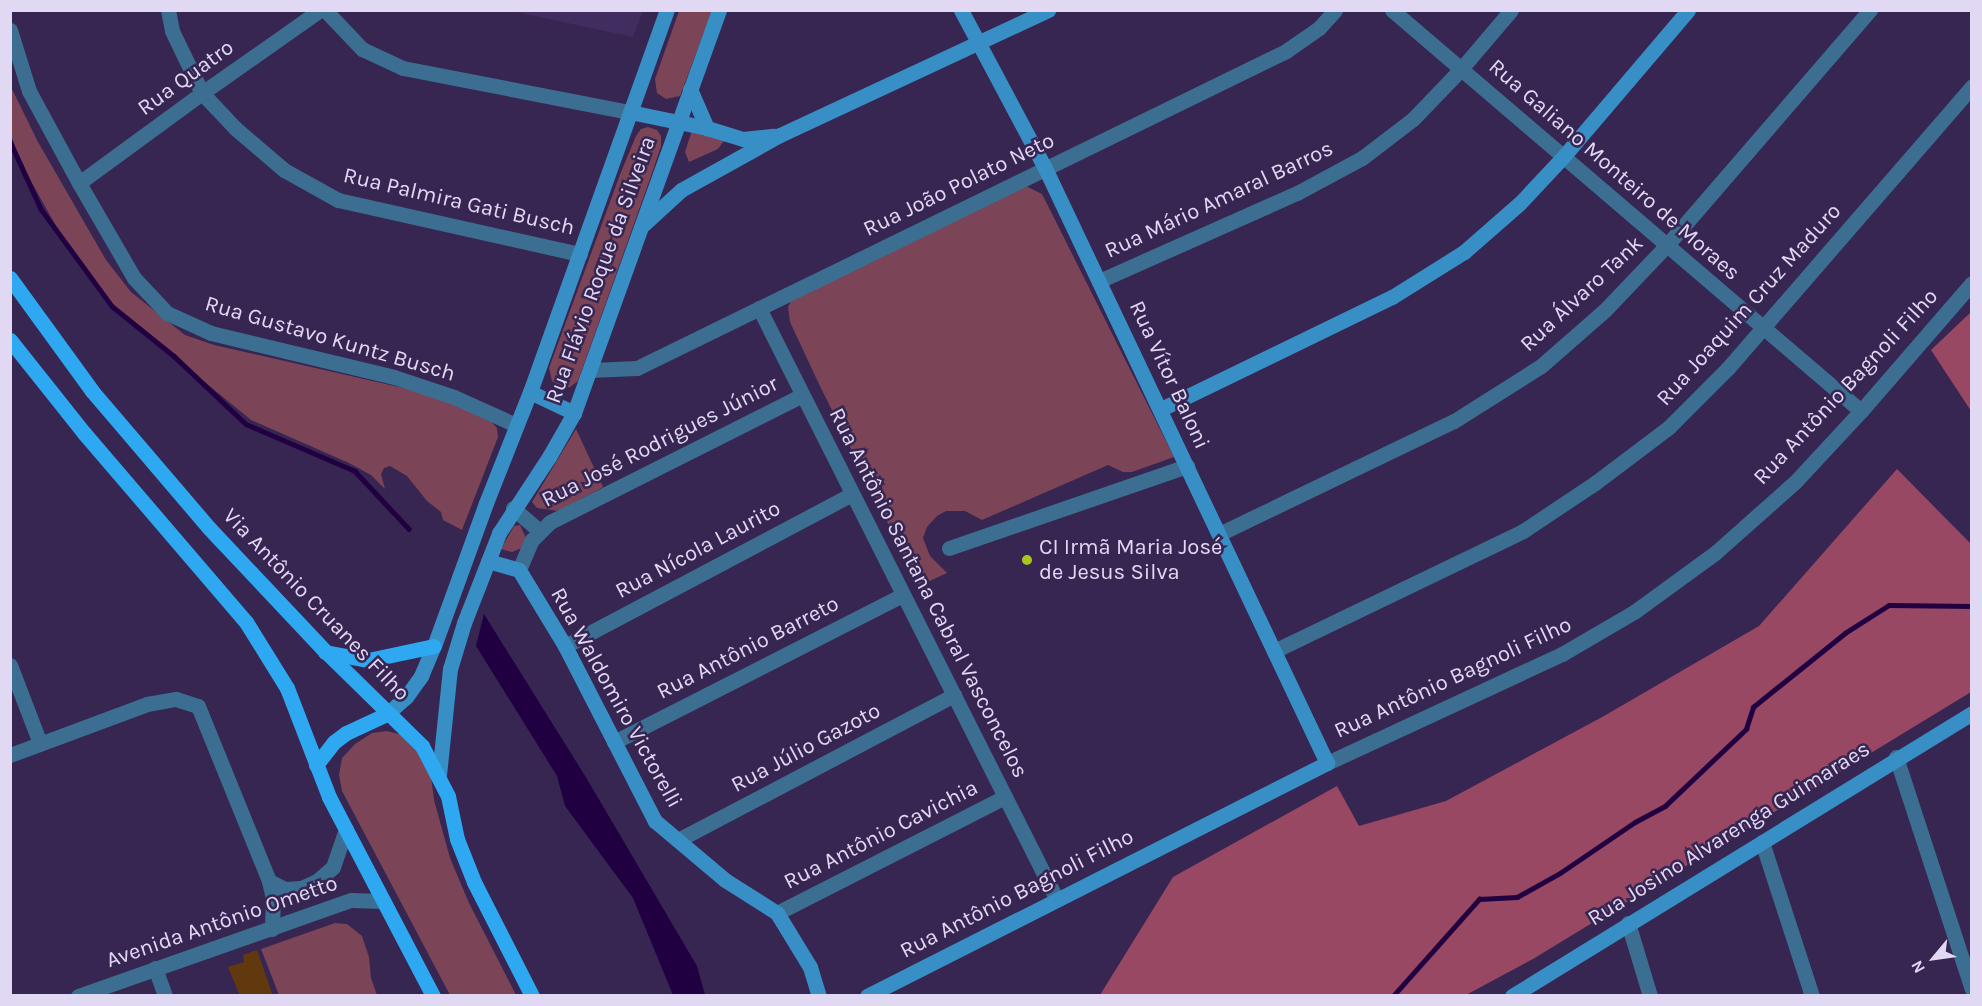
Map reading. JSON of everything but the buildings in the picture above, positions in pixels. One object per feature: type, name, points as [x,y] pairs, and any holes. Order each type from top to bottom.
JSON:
[{"type":"main road","name":"Via Antônio Cruanes Filho","points":[[10,278],[92,391],[209,528],[325,651],[422,746],[448,796],[458,839],[474,882],[532,996]]},
{"type":"main road","points":[[10,340],[84,433],[246,622],[287,688],[316,765],[346,829],[433,996]]},
{"type":"main road","points":[[325,651],[369,660],[434,646]]},
{"type":"main road","points":[[316,765],[334,742],[346,733],[387,714]]},
{"type":"street","name":"Rua Palmira Gati Busch","points":[[168,10],[172,31],[202,93],[235,128],[284,170],[338,200],[580,254]]},
{"type":"street","name":"Rua Quatro","points":[[79,183],[202,93],[323,10]]},
{"type":"street","points":[[323,10],[362,49],[403,68],[630,112],[743,138],[780,135]]},
{"type":"street","name":"Rua Flávio Roque da Silveira","points":[[387,714],[406,696],[421,676],[434,646],[530,392],[667,10]]},
{"type":"street","name":"Rua Flávio Roque da Silveira","points":[[439,775],[450,669],[464,623],[498,533],[549,457],[574,413],[719,10]]},
{"type":"street","name":"Rua Vítor Baloni","points":[[961,10],[1045,168],[1327,763]]},
{"type":"street","points":[[643,225],[681,190],[780,135],[1047,10]]},
{"type":"street","name":"Rua João Polato Neto","points":[[591,370],[638,368],[1286,51],[1319,28],[1335,10]]},
{"type":"street","name":"Rua Galiano Monteiro de Moraes","points":[[1392,10],[1861,411]]},
{"type":"street","name":"Rua Mário Amaral Barros","points":[[1099,280],[1297,193],[1362,158],[1413,119],[1461,69],[1511,10]]},
{"type":"street","points":[[1161,409],[1410,286],[1464,252],[1520,203],[1563,157],[1688,10]]},
{"type":"street","name":"Rua Álvaro Tank","points":[[1219,534],[1454,421],[1531,372],[1605,310],[1667,245],[1870,10]]},
{"type":"street","name":"Rua Gustavo Kuntz Busch","points":[[10,30],[29,92],[79,183],[134,278],[167,313],[211,333],[394,377],[454,397],[516,424]]},
{"type":"street","name":"Rua Joaquim Cruz Maduro","points":[[1274,651],[1523,531],[1586,489],[1669,427],[1728,368],[1971,86]]},
{"type":"street","points":[[690,89],[706,128]]},
{"type":"street","name":"Rua Antônio Bagnoli Filho","points":[[867,996],[1056,898],[1327,763],[1562,654],[1634,612],[1724,545],[1795,482],[1861,411],[1971,283]]},
{"type":"street","name":"Rua Antônio Santana Cabral Vasconcelos","points":[[759,308],[1056,898]]},
{"type":"street","points":[[530,392],[574,413]]},
{"type":"street","name":"Rua José Rodrigues Júnior","points":[[519,570],[539,531],[550,522],[802,395]]},
{"type":"street","points":[[949,548],[1187,466]]},
{"type":"street","name":"Rua Nícola Laurito","points":[[565,645],[852,494]]},
{"type":"street","name":"Rua José Rodrigues Júnior","points":[[513,508],[539,531]]},
{"type":"street","points":[[488,561],[519,570]]},
{"type":"street","name":"Rua Waldomiro Victorelli","points":[[519,570],[565,645],[656,821],[725,880],[777,914],[810,967],[819,996]]},
{"type":"street","name":"Rua Antônio Barreto","points":[[614,742],[903,595]]},
{"type":"street","points":[[10,665],[40,743]]},
{"type":"street","name":"Rua Júlio Gazoto","points":[[678,840],[954,695]]},
{"type":"street","points":[[10,755],[147,704],[176,699],[198,706],[269,881],[273,898],[272,929]]},
{"type":"street","name":"Rua Josino Alvarenga Guimaraes","points":[[1512,996],[1896,757],[1971,713]]},
{"type":"street","points":[[1896,757],[1971,989]]},
{"type":"street","name":"Rua Antônio Cavichia","points":[[777,914],[1005,797]]},
{"type":"street","points":[[269,881],[285,889],[301,888],[317,881],[333,867],[346,829]]},
{"type":"street","points":[[1762,842],[1812,996]]},
{"type":"street","name":"Avenida Antônio Ometto","points":[[78,996],[351,900],[383,901]]},
{"type":"street","points":[[1628,923],[1650,996]]},
{"type":"street","points":[[155,968],[165,996]]},
{"type":"shaded area","points":[[643,10],[633,37],[511,11]]},
{"type":"shaded area","points":[[679,11],[712,11],[680,96],[666,99],[657,93],[655,79]]},
{"type":"shaded area","points":[[10,85],[38,142],[106,260],[131,292],[185,335],[214,345],[434,395],[490,420],[497,428],[498,437],[462,530],[443,520],[441,512],[427,501],[407,476],[390,466],[384,468],[381,474],[385,489],[371,475],[349,463],[251,420],[112,306],[65,242],[18,158],[11,134]]},
{"type":"shaded area","points":[[648,127],[657,130],[661,136],[661,146],[651,176],[578,381],[570,387],[561,388],[552,381],[549,368],[621,172],[636,136],[641,129]]},
{"type":"shaded area","points":[[693,127],[720,134],[724,141],[718,149],[689,162],[685,152]]},
{"type":"shaded area","points":[[1024,185],[1042,194],[1174,457],[1132,472],[1123,472],[1108,465],[982,520],[965,511],[946,511],[937,516],[927,527],[923,538],[930,556],[947,573],[919,586],[818,382],[790,322],[788,307],[795,294]]},
{"type":"shaded area","points":[[1971,312],[1971,411],[1931,350]]},
{"type":"shaded area","points":[[576,429],[603,487],[559,511],[537,508],[532,502]]},
{"type":"shaded area","points":[[1897,469],[1971,544],[1971,692],[1533,959],[1466,995],[1100,995],[1173,877],[1337,786],[1359,826],[1446,801],[1604,716],[1759,626]]},
{"type":"shaded area","points":[[520,525],[526,538],[522,548],[512,552],[501,549],[514,526]]},
{"type":"shaded area","points":[[484,614],[587,779],[697,966],[705,995],[673,995],[633,898],[565,806],[557,776],[476,646]]},
{"type":"shaded area","points":[[387,731],[406,736],[430,768],[434,800],[450,858],[469,903],[516,995],[450,995],[342,791],[339,775],[342,758],[355,744],[372,733]]},
{"type":"shaded area","points":[[335,923],[347,924],[362,936],[377,995],[279,995],[261,949]]},
{"type":"waterway","points":[[10,141],[41,209],[112,306],[174,356],[246,424],[355,471],[409,529]]},
{"type":"waterway","points":[[1393,996],[1479,899],[1517,897],[1560,873],[1635,822],[1665,806],[1746,729],[1753,707],[1845,633],[1889,605],[1972,606]]},
{"type":"place","name":"CI Irmã Maria José de Jesus Silva","points":[[1027,560]]}]
